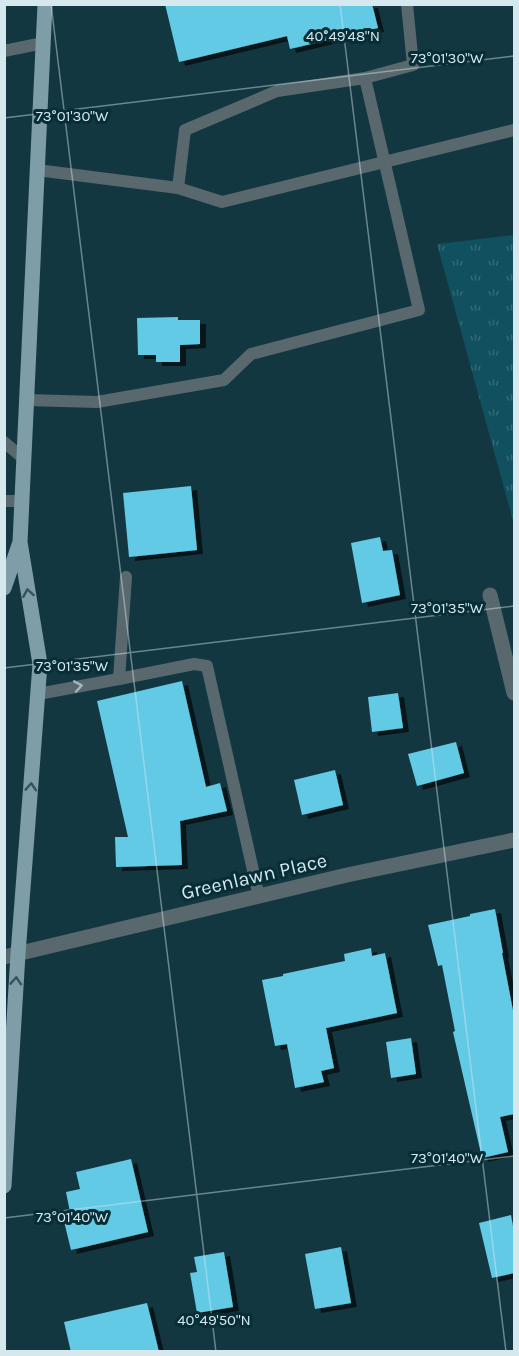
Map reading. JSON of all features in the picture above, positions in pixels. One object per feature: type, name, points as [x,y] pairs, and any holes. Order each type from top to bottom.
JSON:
[{"type":"main road","points":[[4,1186],[11,955],[40,664],[20,542],[45,4]]},
{"type":"main road","points":[[4,588],[20,542]]},
{"type":"street","points":[[490,595],[514,693]]},
{"type":"street","name":"Greenlawn Place","points":[[11,955],[347,875],[514,840]]},
{"type":"lane","points":[[178,188],[185,130],[277,91],[365,78],[412,65],[407,4]]},
{"type":"lane","points":[[4,51],[43,43]]},
{"type":"lane","points":[[26,400],[97,402],[224,380],[251,354],[419,310],[365,78]]},
{"type":"lane","points":[[37,170],[178,188],[222,202],[514,130]]},
{"type":"lane","points":[[4,442],[23,458]]},
{"type":"lane","points":[[4,501],[21,501]]},
{"type":"lane","points":[[119,679],[126,577]]},
{"type":"lane","points":[[38,694],[194,664],[207,666],[259,897]]},
{"type":"green space","points":[[514,235],[514,524],[437,244]]},
{"type":"building","points":[[165,4],[372,4],[378,28],[290,49],[287,36],[179,62]]},
{"type":"building","points":[[178,317],[178,320],[200,320],[200,344],[180,345],[180,362],[156,362],[156,355],[138,355],[137,318]]},
{"type":"building","points":[[191,486],[197,550],[129,557],[123,493]]},
{"type":"building","points":[[380,537],[383,551],[392,550],[400,595],[362,603],[351,543]]},
{"type":"building","points":[[182,681],[206,787],[220,783],[227,811],[180,821],[182,865],[116,867],[115,837],[128,837],[97,701]]},
{"type":"building","points":[[398,693],[403,728],[372,732],[368,697]]},
{"type":"building","points":[[456,742],[464,773],[417,786],[408,754]]},
{"type":"building","points":[[335,770],[343,805],[302,815],[294,780]]},
{"type":"building","points":[[495,909],[514,1016],[514,1114],[500,1117],[508,1152],[482,1158],[453,1032],[455,1031],[442,965],[438,966],[428,925]]},
{"type":"building","points":[[371,948],[372,956],[385,953],[397,1013],[326,1028],[334,1068],[321,1071],[324,1082],[295,1088],[287,1044],[275,1046],[262,980],[345,961],[344,954]]},
{"type":"building","points":[[411,1038],[416,1074],[391,1078],[386,1042]]},
{"type":"building","points":[[131,1159],[148,1232],[71,1250],[62,1213],[70,1212],[66,1192],[80,1189],[76,1172]]},
{"type":"building","points":[[511,1215],[514,1232],[514,1273],[492,1278],[479,1223]]},
{"type":"building","points":[[341,1247],[351,1303],[315,1309],[305,1254]]},
{"type":"building","points":[[224,1252],[233,1307],[197,1313],[190,1273],[197,1272],[194,1257]]},
{"type":"building","points":[[147,1303],[159,1352],[71,1352],[64,1322]]}]
